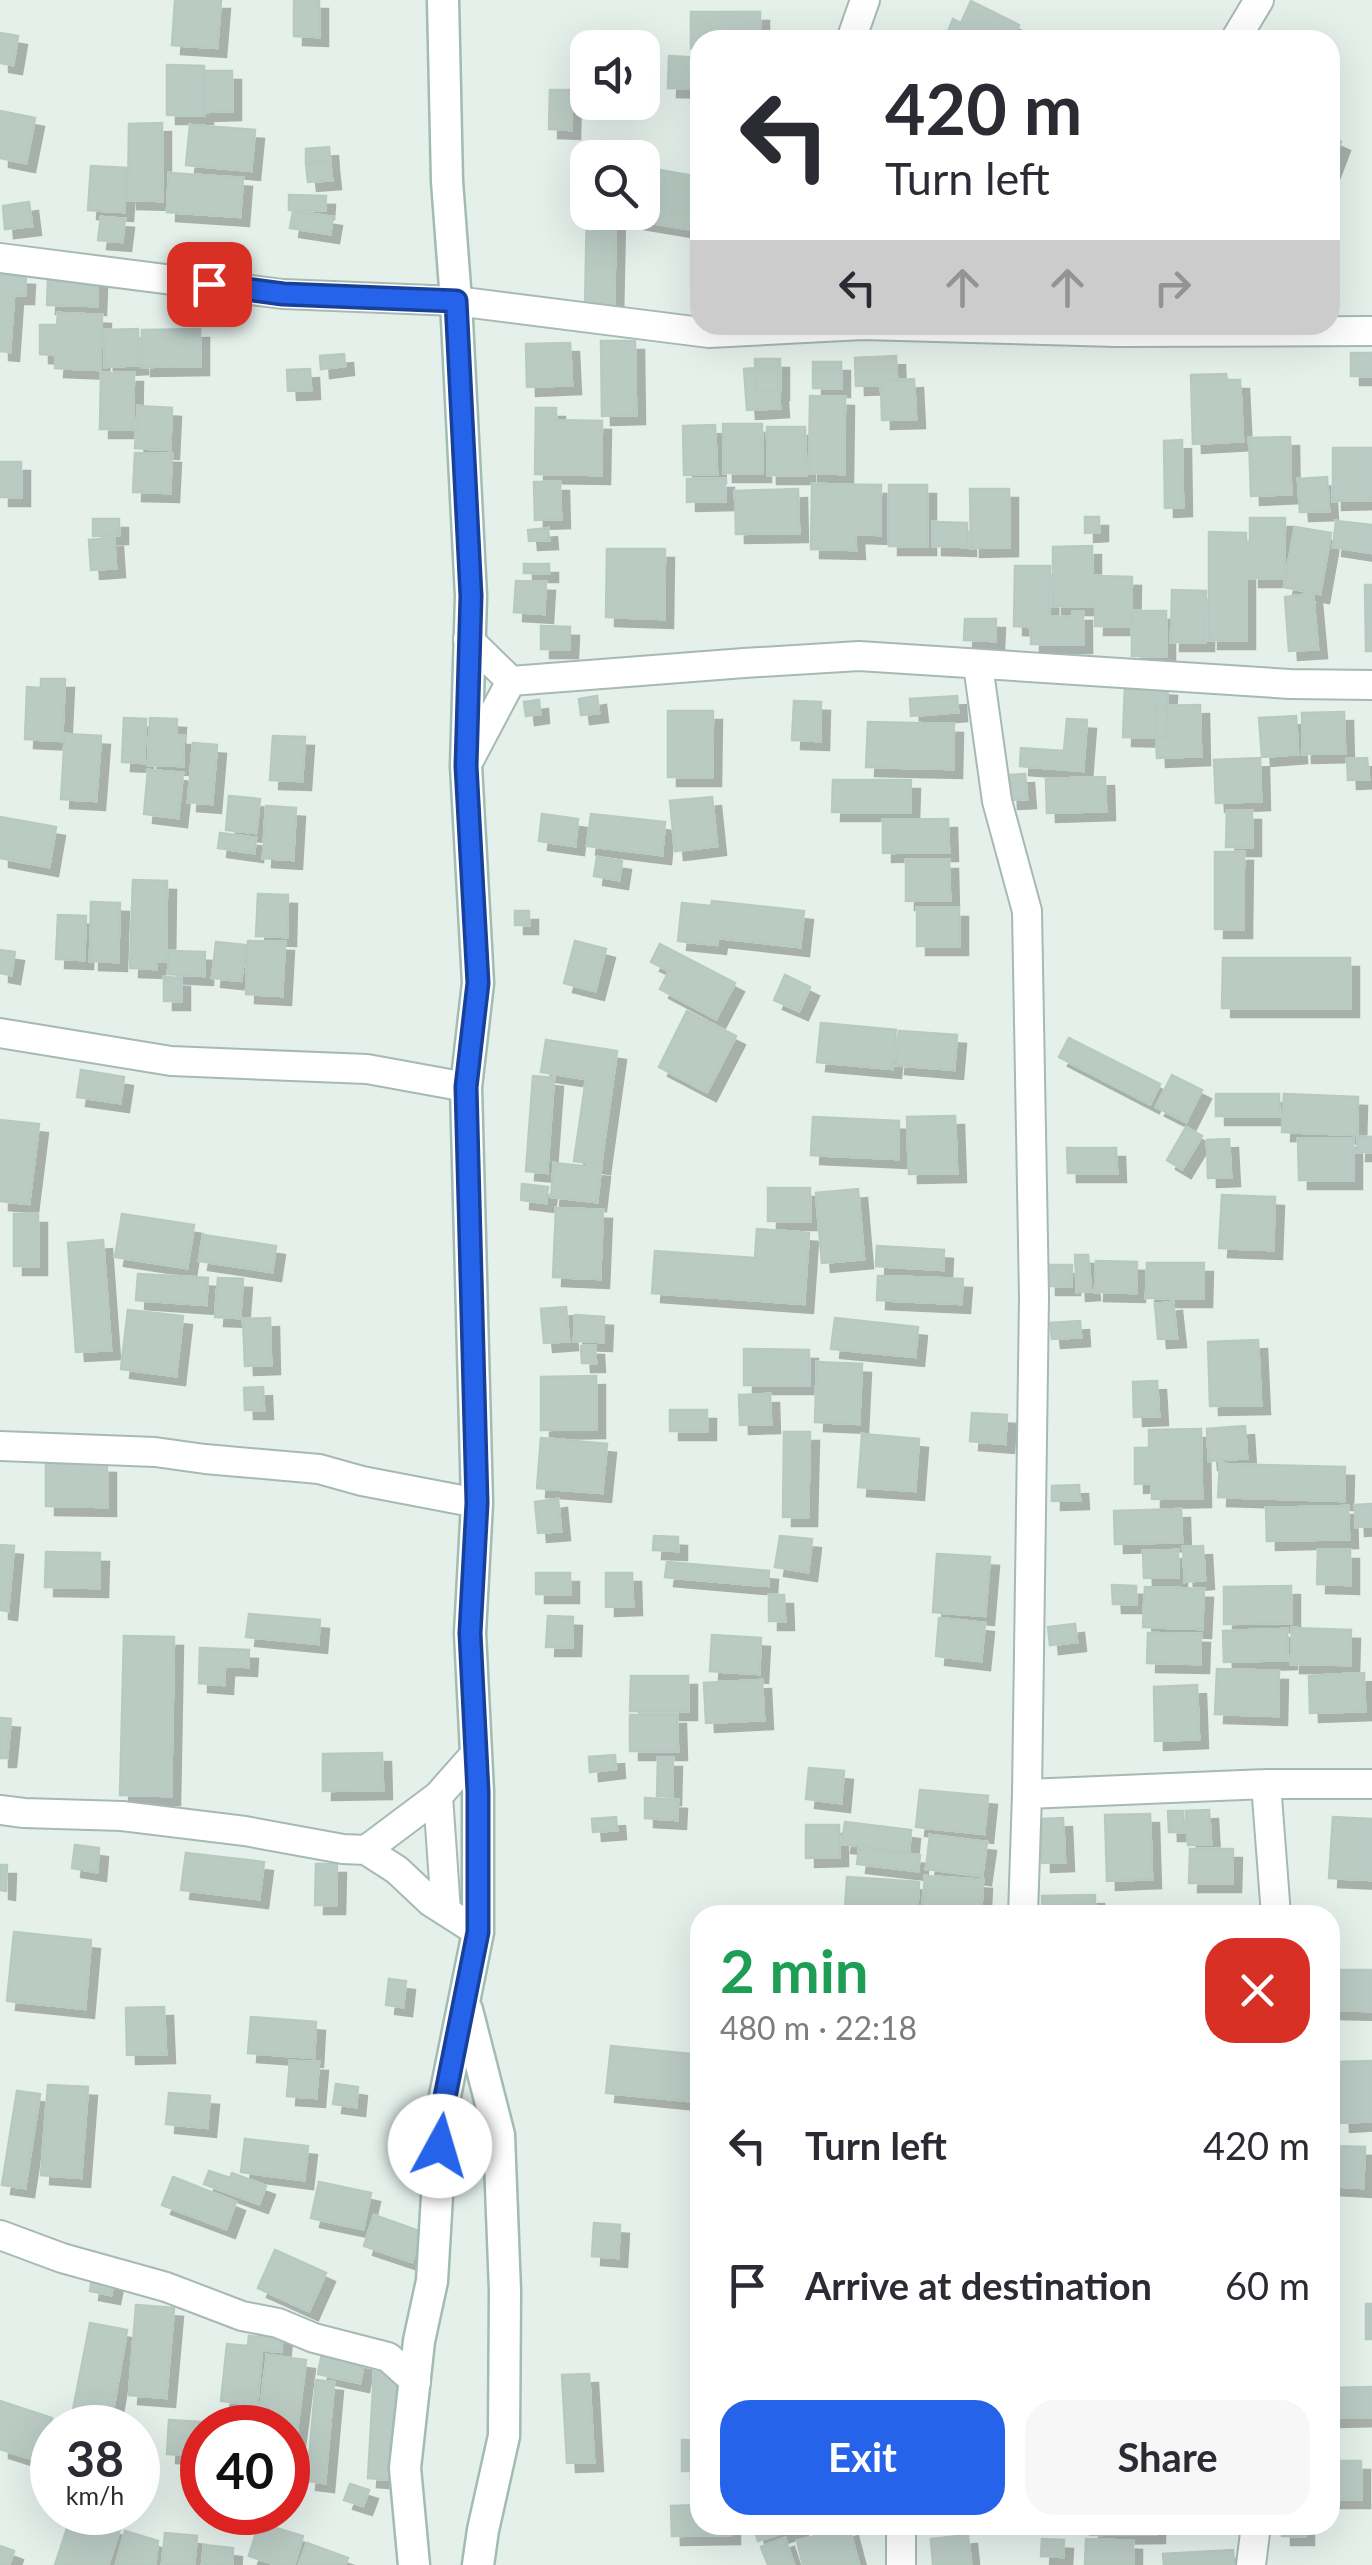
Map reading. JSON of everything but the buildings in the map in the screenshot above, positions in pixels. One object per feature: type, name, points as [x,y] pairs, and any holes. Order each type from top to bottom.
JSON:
[{"type":"street","points":[[414,2565],[405,2468],[419,2341],[432,2281],[442,2112],[478,1932],[470,1633],[477,1503],[466,1087],[478,983],[466,766],[471,596],[447,182],[443,0]]},
{"type":"street","points":[[854,30],[865,0]]},
{"type":"street","points":[[1240,30],[1259,0]]},
{"type":"street","points":[[0,258],[283,294],[456,301],[690,327]]},
{"type":"street","points":[[1340,331],[1372,331]]},
{"type":"street","points":[[468,638],[511,681],[859,656],[1290,684],[1372,685]]},
{"type":"street","points":[[978,665],[997,800],[1027,911],[1034,1296],[1022,1905]]},
{"type":"street","points":[[466,766],[511,681]]},
{"type":"street","points":[[0,1033],[171,1062],[366,1069],[466,1087]]},
{"type":"street","points":[[0,1446],[155,1452],[319,1470],[477,1503]]},
{"type":"street","points":[[366,1850],[438,1796],[476,1754]]},
{"type":"street","points":[[1027,1794],[1266,1784],[1372,1784]]},
{"type":"street","points":[[1266,1784],[1275,1905]]},
{"type":"street","points":[[438,1796],[446,1911]]},
{"type":"street","points":[[0,1810],[122,1816],[366,1850],[397,1870],[431,1902],[478,1932]]},
{"type":"street","points":[[464,2000],[499,2135],[505,2292],[504,2436],[478,2565]]},
{"type":"street","points":[[0,2235],[62,2258],[166,2287],[242,2316],[388,2357],[416,2382]]},
{"type":"street","points":[[388,2357],[419,2341]]},
{"type":"street","points":[[902,2535],[902,2565]]},
{"type":"street","points":[[1251,2565],[1255,2535]]},
{"type":"route","points":[[209,284],[283,294],[456,301],[471,596],[466,766],[478,983],[466,1087],[477,1503],[470,1633],[478,1792],[478,1932],[442,2112],[440,2146]]}]
